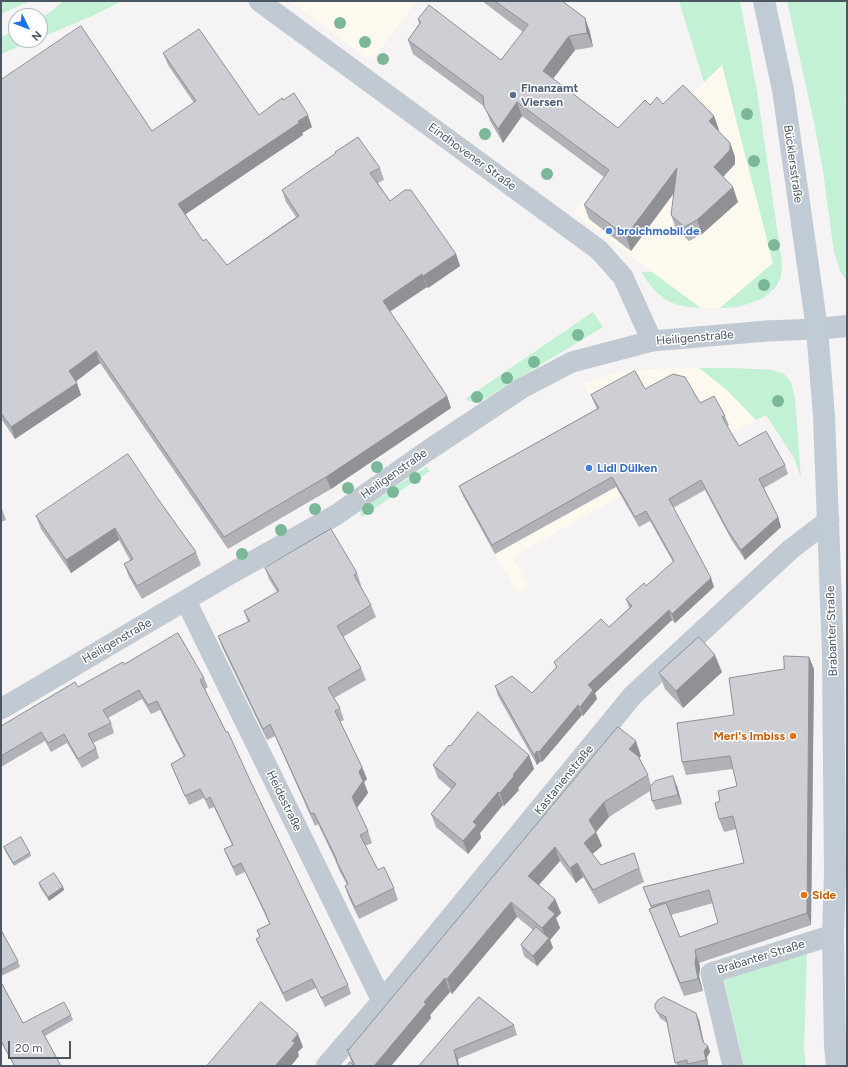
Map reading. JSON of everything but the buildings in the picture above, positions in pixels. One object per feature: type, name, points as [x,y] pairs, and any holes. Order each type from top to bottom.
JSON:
[{"type":"main road","name":"Bücklersstraße","points":[[764,1],[783,90],[817,329]]},
{"type":"main road","name":"Brabanter Straße","points":[[817,329],[824,416],[833,655],[835,766],[835,873],[833,935],[835,1046],[837,1066]]},
{"type":"street","name":"Eindhovener Straße","points":[[259,1],[599,250],[623,277],[652,341]]},
{"type":"street","points":[[817,329],[847,326]]},
{"type":"street","name":"Heiligenstraße","points":[[1,709],[230,574],[336,515],[430,449],[522,388],[572,362],[652,341],[767,331],[817,329]]},
{"type":"street","name":"Kastanienstraße","points":[[326,1066],[382,1001],[633,695],[791,549],[829,520]]},
{"type":"street","name":"Heidestraße","points":[[186,601],[382,1001]]},
{"type":"street","name":"Brabanter Straße","points":[[733,1066],[711,973],[833,935]]},
{"type":"shaded area","points":[[289,1],[417,1],[377,54],[371,58],[364,56]]},
{"type":"shaded area","points":[[722,64],[773,264],[720,308],[701,308],[572,212]]},
{"type":"shaded area","points":[[699,368],[727,390],[756,420],[512,557],[530,588],[518,594],[462,496],[602,418],[582,383],[622,372],[647,369]]},
{"type":"green space","points":[[1,1],[30,1],[14,8],[8,8],[8,11],[1,14]]},
{"type":"green space","points":[[63,1],[122,1],[92,16],[48,35],[48,13]]},
{"type":"green space","points":[[679,1],[740,1],[757,91],[782,263],[781,277],[776,287],[764,298],[739,307],[720,308],[773,263],[722,65],[704,82]]},
{"type":"green space","points":[[787,1],[845,1],[847,14],[847,100],[845,101],[847,112],[847,281],[841,273],[834,252],[823,171],[814,122]]},
{"type":"green space","points":[[8,34],[8,48],[16,48],[1,54],[1,37]]},
{"type":"green space","points":[[641,272],[652,272],[701,308],[681,306],[666,300],[652,287]]},
{"type":"green space","points":[[593,312],[603,327],[481,401],[474,403],[465,399]]},
{"type":"green space","points":[[699,368],[771,370],[783,373],[791,382],[795,398],[801,478],[794,458],[766,415],[756,420],[727,390]]},
{"type":"green space","points":[[426,467],[430,471],[362,517],[359,510]]},
{"type":"green space","points":[[807,952],[804,1050],[806,1066],[744,1066],[724,980]]},
{"type":"place","name":"Finanzamt Viersen","points":[[513,95]]},
{"type":"place","name":"broichmobil.de","points":[[609,231]]},
{"type":"place","name":"Lidl Dülken","points":[[589,468]]},
{"type":"place","name":"Meri's Imbiss","points":[[793,736]]},
{"type":"place","name":"Side","points":[[804,895]]}]
